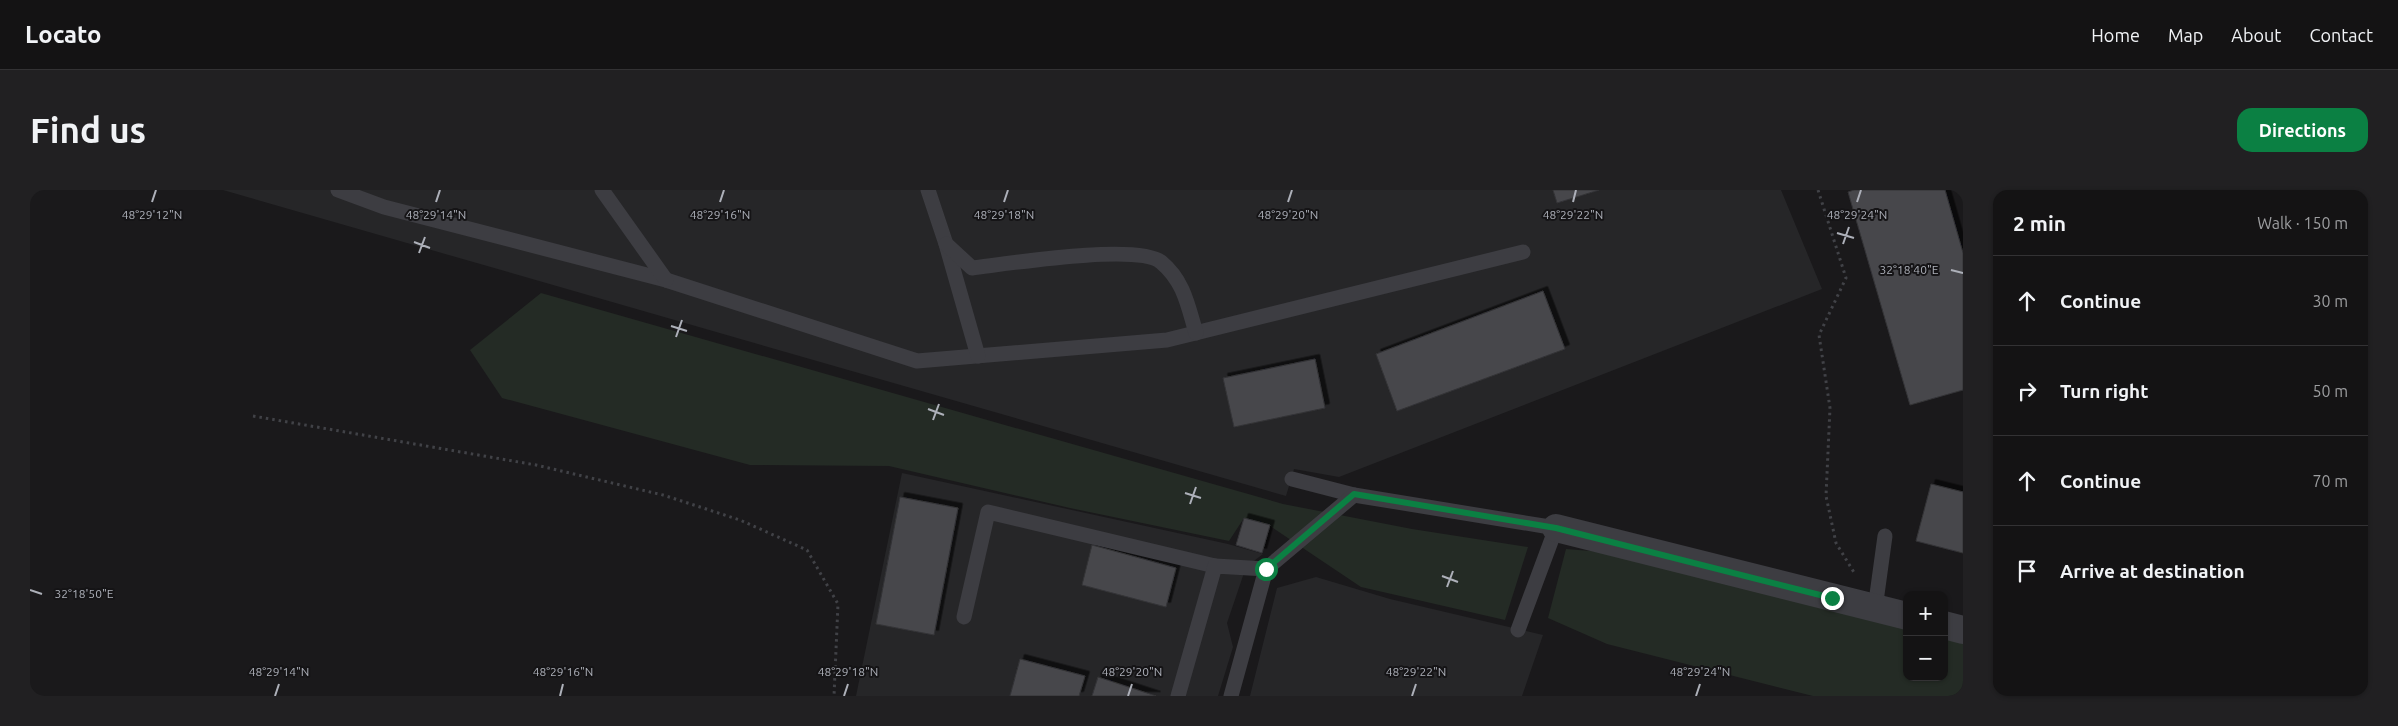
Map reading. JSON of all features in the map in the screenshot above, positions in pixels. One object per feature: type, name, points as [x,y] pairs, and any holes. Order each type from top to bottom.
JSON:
[{"type":"street","points":[[1556,528],[1903,615]]},
{"type":"street","points":[[1948,626],[1963,630]]},
{"type":"lane","points":[[338,190],[384,207],[666,280],[917,361],[1167,340],[1523,252]]},
{"type":"lane","points":[[602,190],[666,280]]},
{"type":"lane","points":[[928,190],[946,244],[978,356]]},
{"type":"lane","points":[[946,244],[972,268],[1076,256],[1140,254],[1160,261],[1182,285],[1196,333]]},
{"type":"lane","points":[[1292,479],[1354,494],[1556,528],[1518,630]]},
{"type":"lane","points":[[1231,696],[1266,569],[1354,494]]},
{"type":"lane","points":[[964,617],[988,512],[1215,566],[1266,569]]},
{"type":"lane","points":[[1875,609],[1885,536]]},
{"type":"lane","points":[[1178,696],[1215,566]]},
{"type":"path","points":[[1818,190],[1846,278],[1819,335],[1830,408],[1826,496],[1836,543],[1875,609]]},
{"type":"path","points":[[253,416],[507,460],[654,493],[740,520],[807,550],[838,604],[834,696]]},
{"type":"shaded area","points":[[223,190],[1781,190],[1822,289],[1339,477],[1294,469],[1286,496]]},
{"type":"shaded area","points":[[541,293],[1283,504],[1412,529],[1528,547],[1505,620],[1361,587],[1270,526],[1244,518],[1229,541],[1070,508],[889,466],[750,465],[502,398],[470,350]]},
{"type":"shaded area","points":[[902,473],[1228,544],[1263,554],[1246,567],[1227,623],[1233,647],[1218,696],[856,696]]},
{"type":"shaded area","points":[[1566,549],[1629,554],[1903,622],[1903,681],[1948,681],[1948,633],[1963,636],[1963,696],[1813,696],[1607,644],[1548,618]]},
{"type":"shaded area","points":[[1316,577],[1390,599],[1543,635],[1522,696],[1250,696],[1277,588]]},
{"type":"building","points":[[1553,190],[1599,190],[1557,203]]},
{"type":"building","points":[[1854,190],[1945,190],[1963,253],[1963,390],[1910,405],[1848,192]]},
{"type":"building","points":[[1543,291],[1565,349],[1397,411],[1376,354]]},
{"type":"building","points":[[1315,359],[1325,408],[1234,427],[1223,378]]},
{"type":"building","points":[[1931,484],[1963,492],[1963,553],[1916,541]]},
{"type":"building","points":[[900,497],[958,508],[934,635],[876,624]]},
{"type":"building","points":[[1244,518],[1270,525],[1262,553],[1236,545]]},
{"type":"building","points":[[1092,545],[1176,568],[1166,607],[1082,585]]},
{"type":"building","points":[[1020,659],[1085,676],[1079,696],[1010,696]]},
{"type":"building","points":[[1098,677],[1156,696],[1092,696]]},
{"type":"route","points":[[1266,569],[1354,494],[1556,528],[1832,598]]}]
